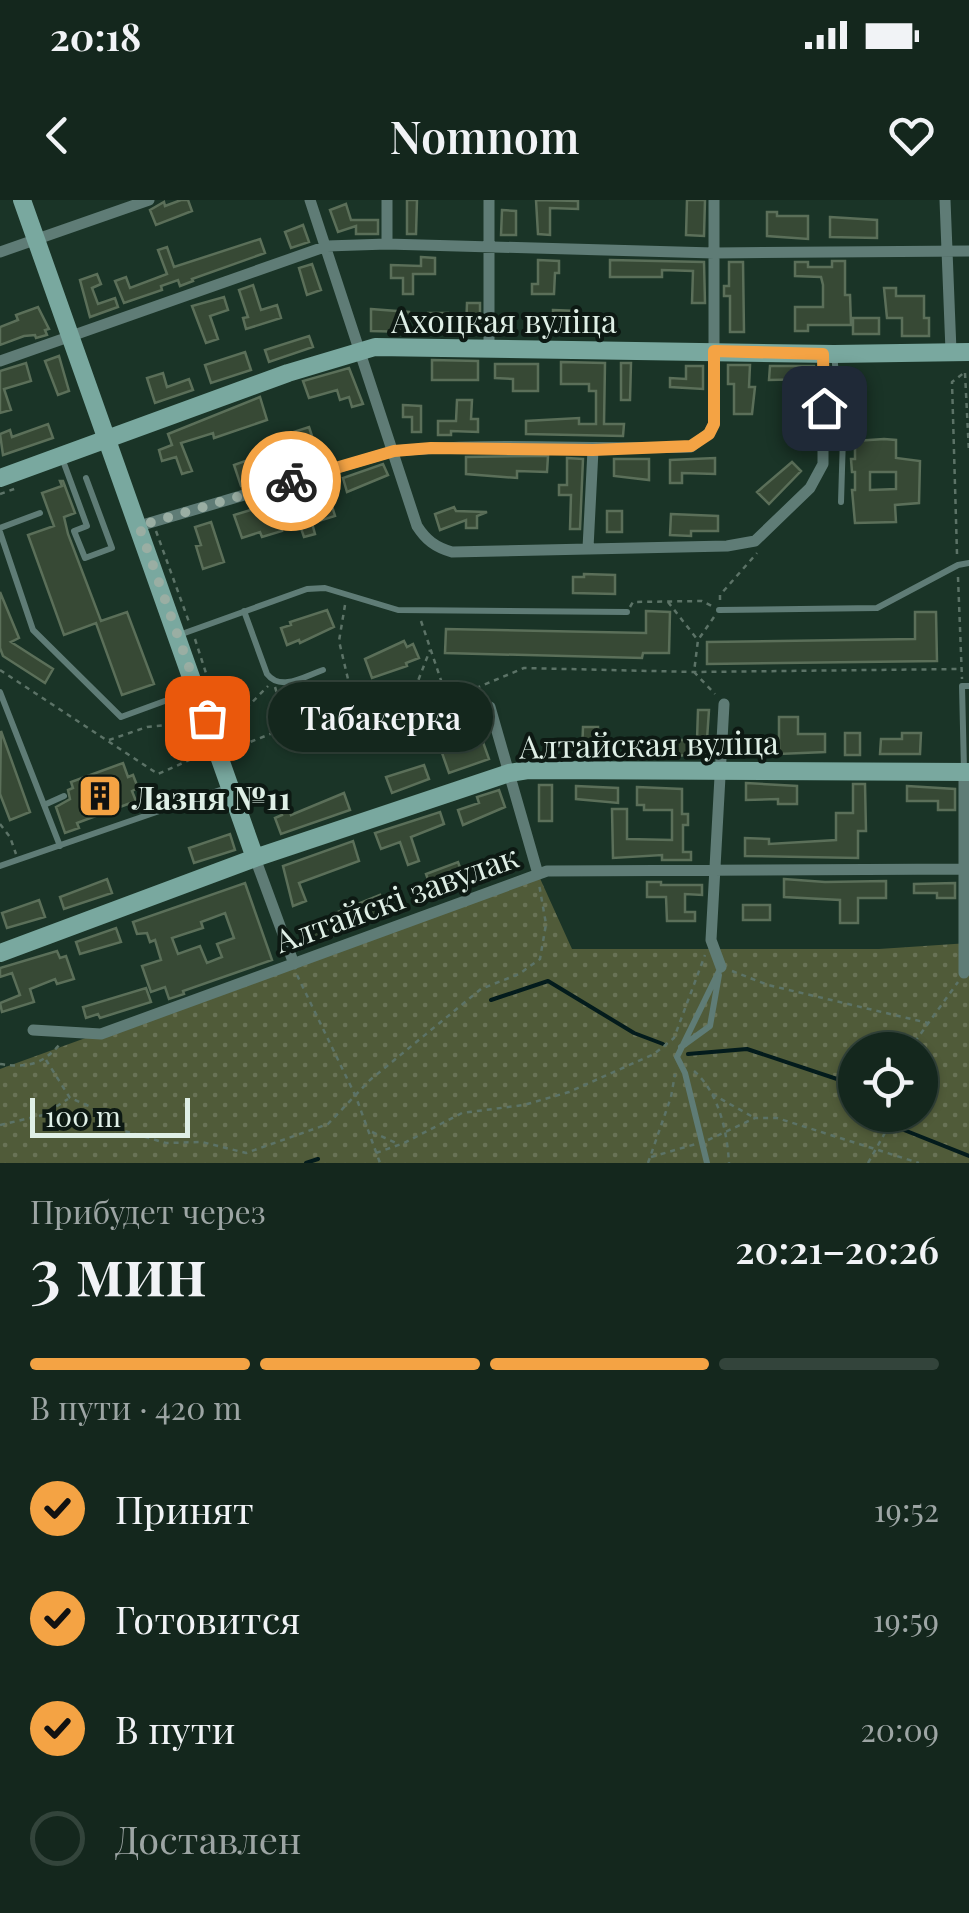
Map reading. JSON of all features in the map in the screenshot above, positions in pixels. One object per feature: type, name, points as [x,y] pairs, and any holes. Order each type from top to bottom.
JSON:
[{"type":"main road","points":[[22,200],[254,858]]},
{"type":"main road","name":"Ахоцкая вуліца","points":[[0,478],[288,373],[375,348],[960,352]]},
{"type":"main road","name":"Алтайская вуліца","points":[[0,953],[254,858],[508,773],[967,772]]},
{"type":"street","points":[[0,252],[122,204],[149,200]]},
{"type":"street","points":[[310,200],[417,526],[438,548],[452,552],[726,546],[755,541],[810,488],[823,464],[828,354]]},
{"type":"street","points":[[387,200],[387,244]]},
{"type":"street","points":[[488,348],[489,200]]},
{"type":"street","points":[[139,526],[394,451],[593,450],[691,446],[699,442],[714,424],[714,200]]},
{"type":"street","points":[[946,200],[960,352]]},
{"type":"street","points":[[0,361],[327,246],[387,244],[714,253],[969,251]]},
{"type":"street","points":[[588,548],[593,450]]},
{"type":"street","points":[[721,966],[711,940],[724,704]]},
{"type":"street","points":[[490,708],[538,874]]},
{"type":"street","points":[[964,973],[967,772]]},
{"type":"street","points":[[254,858],[294,964]]},
{"type":"street","name":"Алтайскі завулак","points":[[33,1030],[101,1034],[547,870],[966,869]]},
{"type":"lane","points":[[828,354],[843,436],[840,502]]},
{"type":"lane","points":[[61,456],[87,526]]},
{"type":"lane","points":[[86,478],[102,520],[112,548],[85,558],[74,530],[102,520]]},
{"type":"lane","points":[[40,513],[0,530],[34,630],[121,717],[197,689]]},
{"type":"lane","points":[[720,610],[877,608],[958,565],[969,563]]},
{"type":"lane","points":[[178,636],[307,589],[324,588],[377,606],[417,610],[627,612]]},
{"type":"lane","points":[[244,611],[272,681],[280,684],[324,670]]},
{"type":"lane","points":[[966,686],[967,772]]},
{"type":"lane","points":[[0,692],[60,846]]},
{"type":"lane","points":[[0,866],[230,786]]},
{"type":"lane","points":[[44,805],[64,796]]},
{"type":"lane","points":[[680,1048],[710,1026],[721,966]]},
{"type":"lane","points":[[707,1163],[685,1073],[677,1057],[721,966]]},
{"type":"path","points":[[966,686],[960,655],[952,382],[965,372],[969,453]]},
{"type":"path","points":[[720,595],[757,554]]},
{"type":"path","points":[[346,594],[339,641],[362,736]]},
{"type":"path","points":[[627,612],[634,602],[702,602],[720,610],[698,640],[694,672]]},
{"type":"path","points":[[668,602],[698,640]]},
{"type":"path","points":[[417,610],[448,700]]},
{"type":"path","points":[[960,655],[969,647]]},
{"type":"path","points":[[404,718],[431,648]]},
{"type":"path","points":[[232,749],[273,733],[335,747],[524,668],[694,672],[961,669]]},
{"type":"path","points":[[0,670],[158,774],[205,754]]},
{"type":"path","points":[[694,672],[724,704]]},
{"type":"path","points":[[225,730],[272,681],[292,737]]},
{"type":"path","points":[[107,740],[147,727],[194,722]]},
{"type":"path","points":[[0,824],[10,836],[18,860]]},
{"type":"path","points":[[46,1060],[70,1098],[89,1106],[121,1130],[166,1143],[202,1142],[246,1153],[328,1124],[370,1080],[480,989],[519,974],[540,959],[546,924],[538,874]]},
{"type":"path","points":[[376,1153],[462,1113],[524,1104],[569,1092],[654,1054],[674,1038],[711,940]]},
{"type":"path","points":[[294,964],[356,1096],[380,1163]]},
{"type":"path","points":[[721,966],[768,985],[928,1022]]},
{"type":"path","points":[[921,1032],[964,973]]},
{"type":"path","points":[[0,1064],[24,1068],[46,1060],[71,1032]]},
{"type":"path","points":[[677,1057],[705,1081],[727,1131],[730,1163]]},
{"type":"path","points":[[648,1163],[671,1097],[677,1057]]},
{"type":"path","points":[[710,1094],[755,1118]]},
{"type":"path","points":[[0,1125],[43,1115],[70,1098]]},
{"type":"path","points":[[651,1157],[702,1142],[755,1118],[778,1118],[919,1163]]},
{"type":"path","points":[[370,1132],[400,1144]]},
{"type":"path","points":[[868,1163],[887,1132]]},
{"type":"green space","points":[[538,874],[572,949],[879,949],[969,943],[969,1163],[0,1163],[0,1069]]},
{"type":"building","points":[[188,200],[192,211],[156,225],[150,210],[164,202],[165,206]]},
{"type":"building","points":[[407,200],[417,200],[416,234],[407,234]]},
{"type":"building","points":[[536,200],[578,201],[578,209],[550,208],[550,235],[538,234]]},
{"type":"building","points":[[687,200],[705,200],[704,236],[686,235]]},
{"type":"building","points":[[346,204],[351,220],[378,220],[378,234],[356,234],[356,226],[338,232],[330,210]]},
{"type":"building","points":[[502,210],[516,211],[516,235],[501,235]]},
{"type":"building","points":[[767,212],[777,212],[777,216],[808,216],[808,239],[767,236]]},
{"type":"building","points":[[830,217],[877,220],[877,238],[830,237]]},
{"type":"building","points":[[303,225],[309,242],[291,248],[285,232]]},
{"type":"building","points":[[260,239],[265,253],[180,286],[178,280],[161,286],[162,290],[124,303],[115,281],[126,277],[130,288],[167,274],[158,250],[167,247],[174,267]]},
{"type":"building","points":[[421,257],[435,258],[435,274],[413,274],[413,294],[403,294],[403,278],[391,278],[391,265],[421,266]]},
{"type":"building","points":[[538,260],[559,261],[554,294],[532,294],[532,284],[538,284]]},
{"type":"building","points":[[610,260],[704,262],[705,303],[692,303],[693,271],[662,270],[662,277],[610,277]]},
{"type":"building","points":[[832,261],[845,261],[845,295],[850,295],[851,325],[808,325],[808,331],[795,331],[795,307],[823,307],[823,285],[821,277],[795,276],[795,262],[808,262],[808,267],[832,267]]},
{"type":"building","points":[[729,262],[743,262],[744,332],[730,332],[730,296],[724,296],[724,286],[729,286]]},
{"type":"building","points":[[312,264],[321,290],[307,295],[299,268]]},
{"type":"building","points":[[97,274],[101,284],[92,288],[98,304],[115,298],[118,307],[90,317],[80,280]]},
{"type":"building","points":[[253,285],[261,310],[277,305],[281,318],[246,329],[243,318],[248,317],[239,290]]},
{"type":"building","points":[[884,288],[896,288],[896,296],[924,296],[929,336],[902,336],[902,318],[887,318]]},
{"type":"building","points":[[224,297],[228,310],[210,316],[218,339],[206,343],[192,306]]},
{"type":"building","points":[[467,303],[480,303],[480,331],[466,331]]},
{"type":"building","points":[[38,307],[49,329],[45,330],[47,335],[24,336],[0,345],[0,327],[18,320],[16,315]]},
{"type":"building","points":[[371,309],[409,312],[409,332],[371,331]]},
{"type":"building","points":[[553,310],[577,311],[577,326],[553,326]]},
{"type":"building","points":[[428,313],[448,313],[448,330],[427,330]]},
{"type":"building","points":[[853,318],[879,318],[879,334],[853,334]]},
{"type":"building","points":[[309,336],[313,347],[269,362],[265,350]]},
{"type":"building","points":[[245,352],[251,370],[211,383],[205,365]]},
{"type":"building","points":[[59,356],[69,391],[58,395],[45,361]]},
{"type":"building","points":[[432,360],[478,361],[478,380],[432,380]]},
{"type":"building","points":[[561,362],[605,363],[604,424],[624,424],[623,436],[526,434],[526,421],[579,418],[579,424],[596,424],[596,391],[589,391],[589,384],[561,384]]},
{"type":"building","points":[[26,363],[31,381],[4,389],[11,410],[0,413],[0,371]]},
{"type":"building","points":[[621,363],[631,363],[630,400],[621,400]]},
{"type":"building","points":[[495,364],[538,364],[538,391],[513,391],[513,379],[495,378]]},
{"type":"building","points":[[728,365],[750,365],[749,387],[755,387],[752,414],[734,414],[734,384],[728,384]]},
{"type":"building","points":[[686,366],[703,366],[703,389],[670,387],[670,378],[686,379]]},
{"type":"building","points":[[770,366],[814,366],[814,379],[769,380]]},
{"type":"building","points":[[349,368],[363,404],[352,407],[349,397],[340,400],[337,390],[309,398],[303,381]]},
{"type":"building","points":[[163,373],[167,387],[189,379],[193,390],[155,403],[147,378]]},
{"type":"building","points":[[260,397],[267,420],[214,438],[213,433],[181,443],[192,471],[182,474],[176,457],[162,461],[159,450],[172,445],[168,434]]},
{"type":"building","points":[[457,400],[472,400],[471,419],[478,419],[478,432],[451,431],[451,435],[438,435],[438,421],[456,421]]},
{"type":"building","points":[[403,405],[421,406],[421,432],[412,432],[412,417],[403,417]]},
{"type":"building","points":[[48,424],[53,438],[3,455],[0,434],[10,430],[12,437]]},
{"type":"building","points":[[309,427],[316,448],[308,450],[311,462],[273,473],[269,460],[284,455],[278,437]]},
{"type":"building","points":[[896,440],[896,458],[920,461],[919,503],[895,505],[896,522],[855,523],[855,472],[851,459],[855,459],[855,441]],"holes":[[[870,472],[896,472],[896,489],[870,490]]]},
{"type":"building","points":[[548,456],[547,472],[517,471],[517,478],[466,474],[466,457]]},
{"type":"building","points":[[567,458],[583,459],[580,529],[570,529],[571,495],[559,495],[559,485],[567,485]]},
{"type":"building","points":[[715,458],[715,474],[682,473],[682,483],[670,483],[670,460]]},
{"type":"building","points":[[614,459],[649,459],[649,480],[614,476]]},
{"type":"building","points":[[248,460],[255,481],[241,486],[234,465]]},
{"type":"building","points":[[792,462],[801,471],[769,504],[757,492]]},
{"type":"building","points":[[383,464],[388,475],[347,492],[343,478]]},
{"type":"building","points":[[60,481],[75,513],[64,517],[68,534],[101,621],[127,612],[154,684],[122,695],[96,623],[64,635],[28,535],[54,526],[42,493],[62,486]]},
{"type":"building","points":[[325,483],[335,516],[312,523],[315,534],[304,537],[289,494]]},
{"type":"building","points":[[267,505],[272,519],[278,517],[282,531],[242,538],[234,515]]},
{"type":"building","points":[[454,507],[456,511],[487,512],[477,516],[477,528],[466,528],[466,520],[440,530],[435,514]]},
{"type":"building","points":[[607,511],[622,511],[622,532],[607,532]]},
{"type":"building","points":[[671,514],[718,516],[718,531],[670,535]]},
{"type":"building","points":[[211,522],[224,562],[203,569],[195,527]]},
{"type":"building","points":[[615,575],[615,594],[573,593],[573,577]]},
{"type":"building","points":[[0,592],[19,638],[11,642],[53,669],[45,683],[3,656]]},
{"type":"building","points":[[327,610],[334,627],[287,645],[281,628]]},
{"type":"building","points":[[646,611],[670,612],[669,653],[643,653],[642,658],[445,653],[446,629],[646,633]]},
{"type":"building","points":[[915,612],[936,612],[937,661],[707,664],[707,642],[915,639]]},
{"type":"building","points":[[404,641],[407,647],[413,644],[419,658],[372,678],[365,659]]},
{"type":"building","points":[[340,685],[354,724],[312,739],[299,700]]},
{"type":"building","points":[[698,710],[709,710],[706,754],[674,756],[674,740],[697,740]]},
{"type":"building","points":[[779,717],[798,717],[798,734],[825,734],[825,752],[779,754]]},
{"type":"building","points":[[583,727],[598,727],[598,753],[582,753]]},
{"type":"building","points":[[454,730],[461,749],[483,742],[489,759],[449,773],[441,750],[451,747],[446,733]]},
{"type":"building","points":[[1,731],[30,812],[10,820],[0,794]]},
{"type":"building","points":[[845,733],[860,733],[860,755],[845,755]]},
{"type":"building","points":[[902,733],[921,733],[920,754],[880,754],[881,739],[902,739]]},
{"type":"building","name":"Лазня №11","points":[[123,763],[138,788],[132,791],[136,801],[77,823],[79,828],[65,833],[56,807],[70,799],[71,782]]},
{"type":"building","points":[[424,765],[429,779],[392,793],[386,777]]},
{"type":"building","points":[[746,783],[797,786],[797,804],[778,804],[778,799],[746,800]]},
{"type":"building","points":[[853,784],[865,784],[866,831],[858,831],[858,858],[745,856],[745,838],[769,839],[769,844],[836,840],[836,813],[853,813]]},
{"type":"building","points":[[539,785],[552,785],[552,821],[539,821]]},
{"type":"building","points":[[576,786],[618,788],[618,803],[576,799]]},
{"type":"building","points":[[907,786],[955,789],[955,810],[938,810],[938,801],[907,801]]},
{"type":"building","points":[[637,787],[682,789],[682,814],[688,814],[688,825],[683,825],[683,852],[691,852],[691,860],[662,860],[662,855],[613,858],[612,809],[627,809],[627,839],[672,840],[672,810],[644,810],[644,805],[637,805]]},
{"type":"building","points":[[499,790],[505,807],[463,825],[458,810],[479,803],[477,797]]},
{"type":"building","points":[[344,793],[350,810],[281,834],[275,818],[282,815],[277,800],[285,798],[291,815]]},
{"type":"building","points":[[440,812],[444,824],[411,837],[419,861],[408,865],[400,842],[381,849],[375,833]]},
{"type":"building","points":[[230,834],[235,850],[194,863],[189,848]]},
{"type":"building","points":[[353,841],[359,861],[299,883],[306,901],[293,906],[283,866]]},
{"type":"building","points":[[458,862],[463,876],[431,888],[426,874]]},
{"type":"building","points":[[107,879],[112,893],[64,909],[60,897]]},
{"type":"building","points":[[784,879],[886,881],[886,898],[858,898],[858,923],[840,923],[840,900],[784,897]]},
{"type":"building","points":[[647,882],[702,885],[702,895],[685,894],[685,912],[695,912],[695,921],[667,921],[666,897],[647,897]]},
{"type":"building","points":[[245,883],[272,960],[169,999],[165,987],[151,992],[142,966],[161,960],[155,940],[150,942],[147,933],[137,934],[133,922]],"holes":[[[225,913],[234,938],[217,944],[222,957],[207,963],[200,946],[178,954],[172,938],[203,928],[201,922]]]},
{"type":"building","points":[[955,883],[955,898],[914,893],[914,884]]},
{"type":"building","points":[[380,895],[386,911],[359,920],[361,926],[311,943],[308,933],[336,923],[333,914]]},
{"type":"building","points":[[39,900],[45,917],[7,928],[2,913]]},
{"type":"building","points":[[743,905],[770,905],[770,920],[743,920]]},
{"type":"building","points":[[116,928],[121,942],[80,954],[76,942]]},
{"type":"building","points":[[57,951],[60,958],[66,956],[74,979],[57,984],[55,979],[30,989],[34,1002],[2,1012],[0,1003],[20,995],[12,973],[0,977],[0,968]]},
{"type":"building","points":[[146,988],[151,1002],[100,1018],[98,1014],[86,1018],[83,1007]]},
{"type":"waterway","points":[[491,1000],[548,981],[634,1033],[663,1044]]},
{"type":"waterway","points":[[688,1054],[747,1049],[838,1079]]},
{"type":"waterway","points":[[909,1132],[969,1156]]},
{"type":"waterway","points":[[306,1163],[318,1159]]},
{"type":"way so far","points":[[207,718],[139,526],[291,481]]},
{"type":"place","name":"Табакерка","points":[[207,718]]},
{"type":"place","name":"Лазня №11","points":[[100,796]]},
{"type":"route","points":[[291,481],[394,451],[691,446],[709,434],[714,424],[714,351],[823,354],[824,408]]}]
